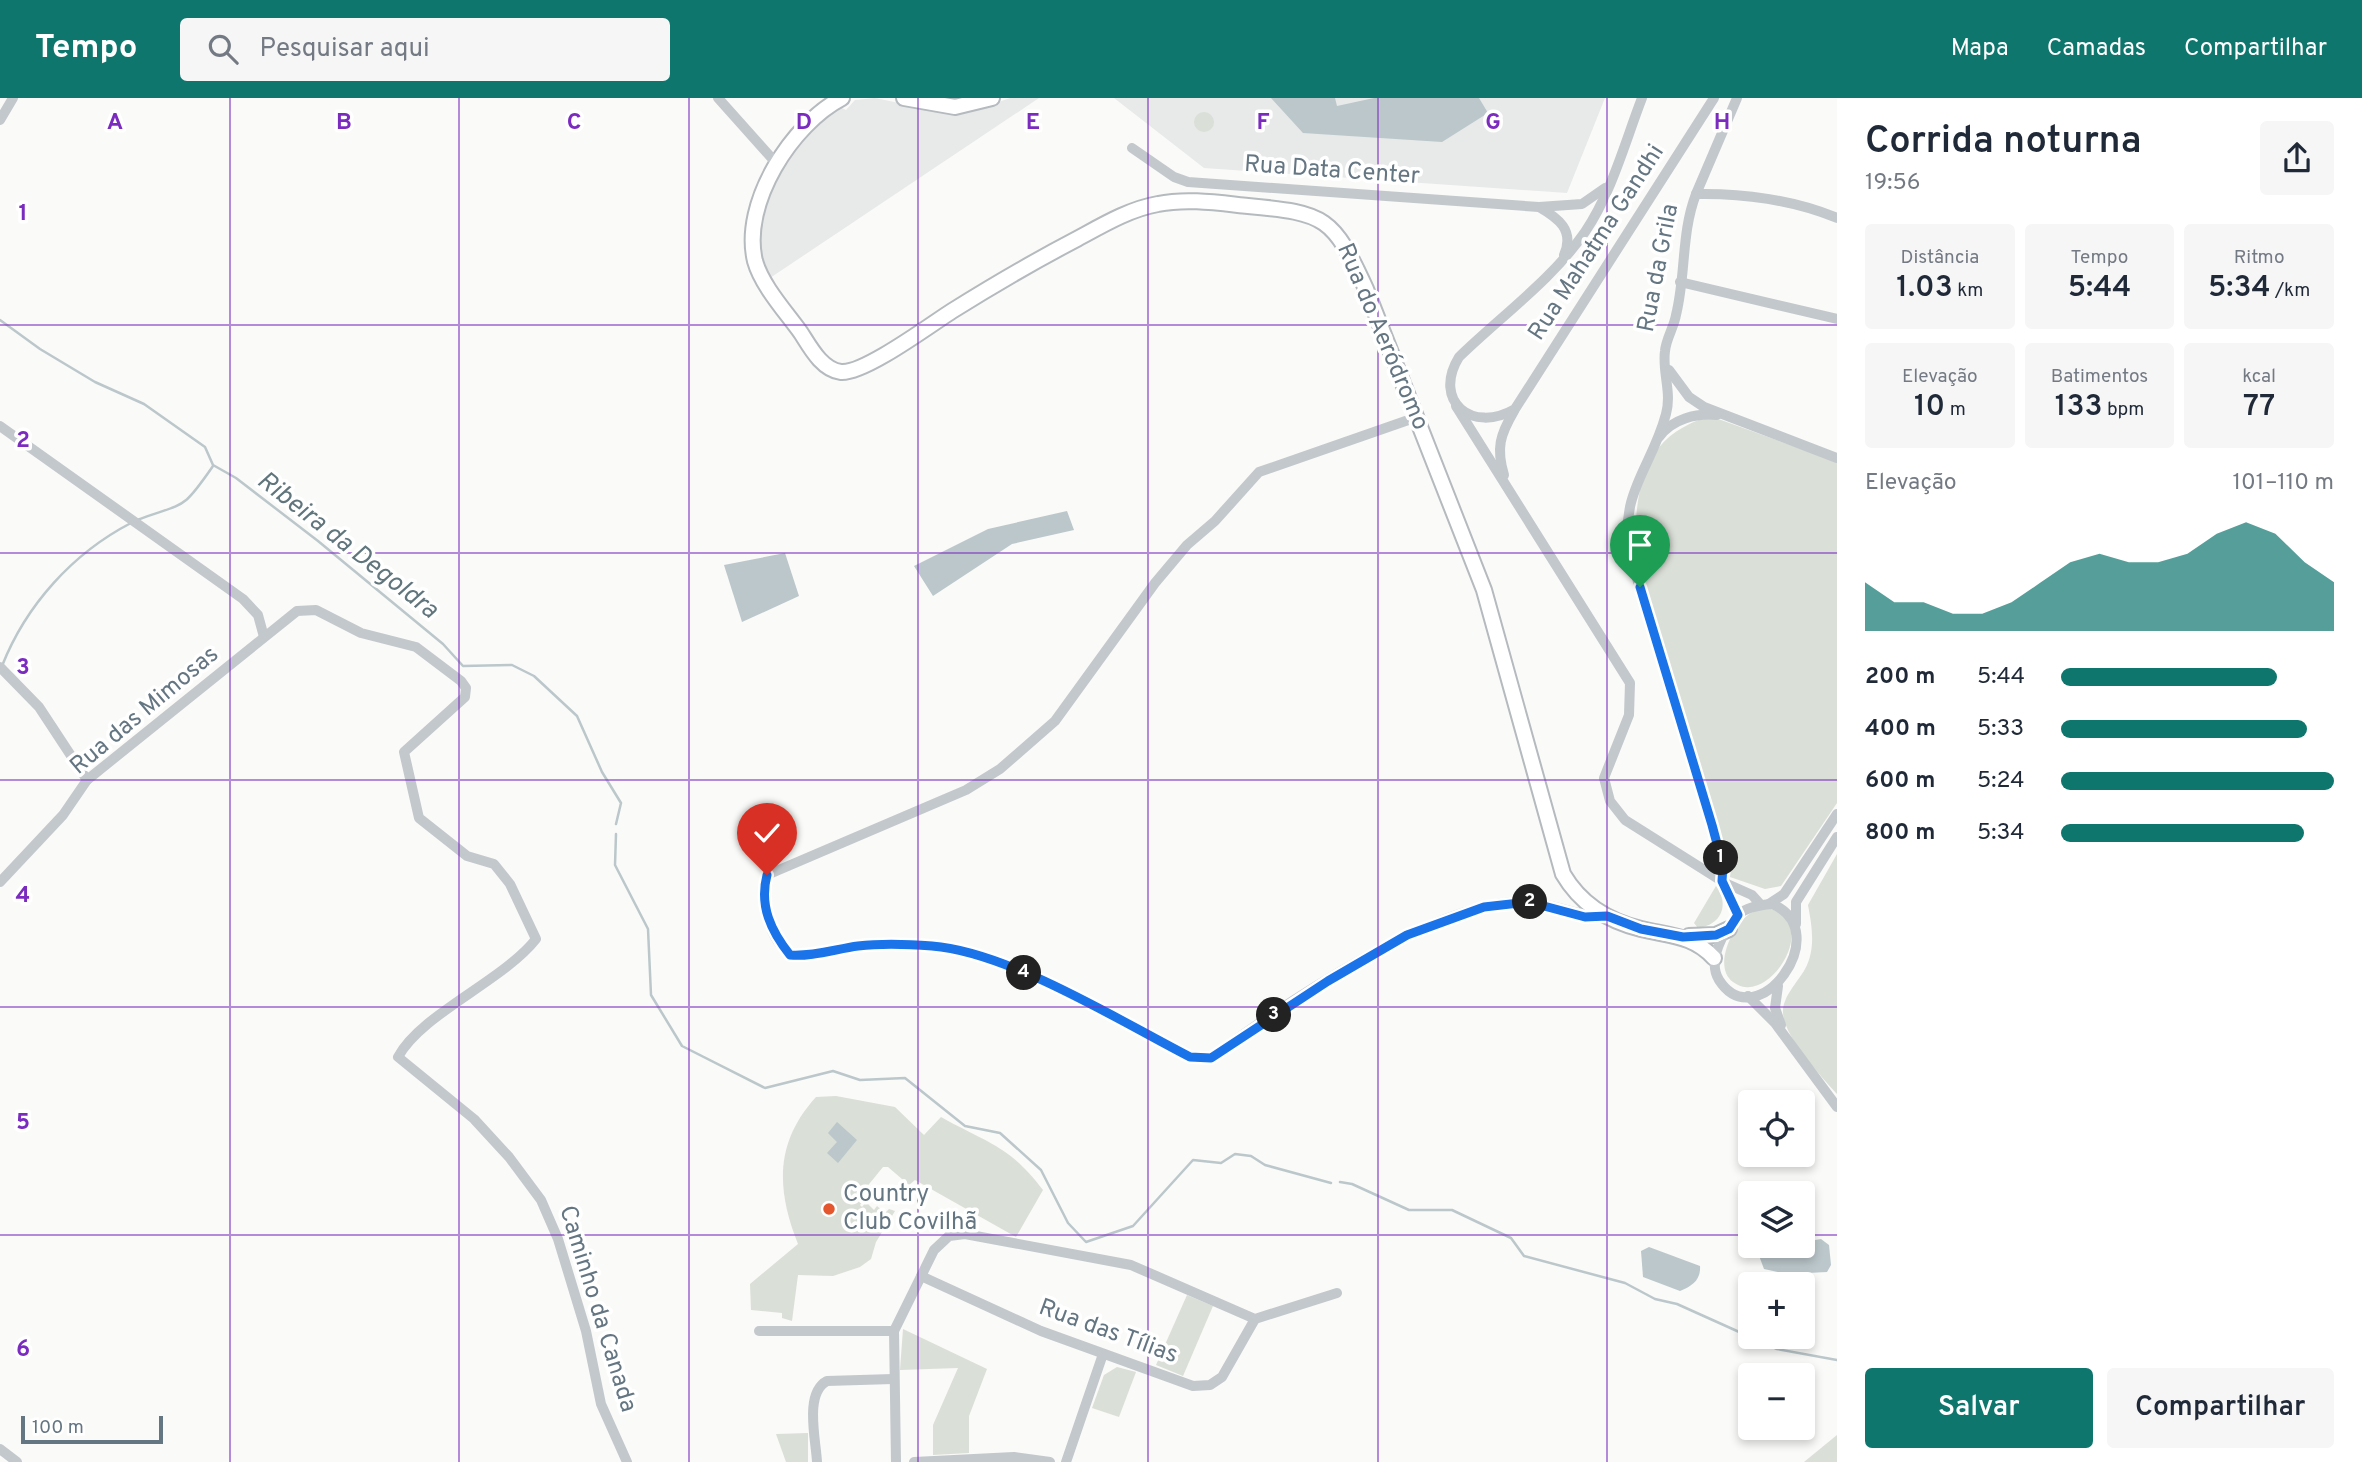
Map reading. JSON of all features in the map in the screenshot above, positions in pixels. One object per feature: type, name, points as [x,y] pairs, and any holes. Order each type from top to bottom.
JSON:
[{"type":"main road","name":"Rua do Aeródromo","points":[[842,98],[823,108],[802,127],[776,164],[752,232],[756,265],[809,345],[823,364],[834,371],[845,373],[878,358],[1023,267],[1127,214],[1157,204],[1229,204],[1303,213],[1332,226],[1347,248],[1366,289],[1484,590],[1563,874],[1583,901],[1607,916],[1641,929],[1683,937],[1698,943],[1714,958]]},
{"type":"main road","points":[[904,98],[955,107],[992,98]]},
{"type":"main road","points":[[1683,937],[1716,935],[1729,929]]},
{"type":"street","points":[[0,120],[13,98]]},
{"type":"street","points":[[718,98],[776,164]]},
{"type":"street","name":"Rua Mahatma Gandhi","points":[[1642,98],[1597,212],[1560,264],[1459,357],[1451,369],[1450,384],[1455,403],[1630,683],[1629,715],[1604,778],[1610,801],[1625,820],[1765,905]]},
{"type":"street","name":"Rua Mahatma Gandhi","points":[[1505,481],[1497,448],[1500,435],[1714,98]]},
{"type":"street","points":[[1696,194],[1737,98]]},
{"type":"street","name":"Rua Data Center","points":[[1132,148],[1174,177],[1188,182],[1539,207],[1582,204],[1607,186]]},
{"type":"street","name":"Rua da Grila","points":[[1666,415],[1665,348],[1676,316],[1688,220],[1696,194],[1722,193],[1758,198],[1815,209],[1837,218]]},
{"type":"street","points":[[1539,207],[1556,217],[1566,229],[1568,247],[1560,264]]},
{"type":"street","points":[[1680,282],[1837,319]]},
{"type":"street","points":[[1667,368],[1689,397],[1720,415],[1837,458]]},
{"type":"street","points":[[1656,442],[1666,415],[1673,406],[1689,397]]},
{"type":"street","points":[[1676,422],[1685,413],[1689,397]]},
{"type":"street","points":[[1455,403],[1470,414],[1487,419],[1515,410]]},
{"type":"street","points":[[1720,415],[1690,416],[1664,430],[1639,475],[1632,498],[1628,543],[1723,866],[1724,882],[1738,915]]},
{"type":"street","points":[[1417,417],[1259,472],[1215,521],[1187,545],[1155,583],[1055,721],[1000,769],[966,790],[767,875],[765,901],[768,919],[790,955],[863,945],[900,944],[936,946],[1008,965],[1190,1057],[1202,1059],[1211,1058],[1328,981],[1407,935],[1452,917],[1484,907],[1529,902],[1585,917],[1607,916]]},
{"type":"street","points":[[0,426],[243,599],[258,615],[264,637]]},
{"type":"street","name":"Caminho da Canada","points":[[264,637],[297,611],[316,610],[361,633],[392,638],[416,647],[461,681],[466,688],[465,697],[404,752],[413,804],[421,821],[467,856],[494,864],[510,884],[536,939],[421,1030],[398,1057],[474,1119],[509,1157],[541,1200],[558,1239],[585,1326],[601,1404],[627,1462]]},
{"type":"street","name":"Rua das Mimosas","points":[[0,882],[63,815],[87,780],[264,637]]},
{"type":"street","points":[[0,667],[39,707],[87,780]]},
{"type":"street","points":[[1778,986],[1760,997],[1738,995],[1723,986],[1715,974],[1714,958],[1738,915],[1765,905],[1784,894],[1837,814]]},
{"type":"street","points":[[1786,1038],[1775,1008],[1778,986],[1796,956],[1799,937],[1796,902],[1837,836]]},
{"type":"street","points":[[1765,905],[1785,909],[1797,927]]},
{"type":"street","points":[[1748,996],[1763,1009],[1837,1107]]},
{"type":"street","points":[[896,1462],[894,1331],[934,1250],[943,1240],[965,1234],[1131,1265],[1255,1319],[1337,1293]]},
{"type":"street","name":"Rua das Tílias","points":[[921,1276],[997,1312],[1193,1386],[1210,1385],[1222,1377],[1255,1319]]},
{"type":"street","points":[[759,1331],[894,1331]]},
{"type":"street","points":[[1066,1462],[1103,1354]]},
{"type":"street","points":[[817,1462],[814,1398],[821,1384],[827,1381],[893,1379]]},
{"type":"street","points":[[0,1449],[17,1462]]},
{"type":"street","points":[[914,1462],[1014,1457],[1051,1462]]},
{"type":"shaded area","points":[[875,98],[952,114],[973,111],[1010,98],[1039,98],[770,278],[759,248],[761,222],[771,188],[780,172],[809,130],[838,106],[846,110],[855,100]]},
{"type":"shaded area","points":[[1114,98],[1605,98],[1567,193],[1204,168]]},
{"type":"shaded area","points":[[1271,98],[1335,98],[1337,106],[1374,98],[1479,98],[1488,113],[1442,142],[1303,133]]},
{"type":"shaded area","points":[[1204,112],[1211,115],[1214,122],[1211,129],[1204,132],[1197,129],[1194,122],[1197,115]]},
{"type":"shaded area","points":[[1710,416],[1837,462],[1837,803],[1781,886],[1765,889],[1730,877],[1731,870],[1720,860],[1634,545],[1638,502],[1648,465],[1670,436],[1687,425]]},
{"type":"shaded area","points":[[1067,511],[1074,530],[1012,544],[933,596],[914,566],[988,529]]},
{"type":"shaded area","points":[[785,553],[799,596],[742,622],[724,565]]},
{"type":"shaded area","points":[[1837,854],[1837,1094],[1796,1044],[1785,1023],[1783,1007],[1811,954],[1812,929],[1808,905]]},
{"type":"shaded area","points":[[1716,886],[1722,900],[1721,913],[1712,923],[1698,928],[1694,923]]},
{"type":"shaded area","points":[[1767,908],[1782,914],[1790,924],[1792,937],[1781,965],[1771,977],[1759,985],[1746,987],[1733,982],[1727,975],[1724,966],[1727,946],[1744,918]]},
{"type":"shaded area","name":"Country Club Covilhã","points":[[836,1096],[895,1107],[924,1135],[941,1117],[1008,1154],[1043,1190],[1016,1237],[915,1180],[909,1185],[888,1167],[883,1167],[861,1194],[865,1198],[860,1205],[862,1207],[866,1202],[874,1210],[877,1206],[885,1213],[889,1209],[895,1211],[876,1242],[871,1259],[860,1267],[833,1276],[798,1275],[792,1321],[782,1318],[782,1313],[751,1310],[750,1284],[798,1244],[783,1185],[786,1149],[793,1131],[816,1097]]},
{"type":"shaded area","points":[[837,1122],[857,1140],[838,1163],[827,1153],[837,1142],[828,1133]]},
{"type":"shaded area","points":[[1821,1239],[1829,1245],[1831,1265],[1827,1272],[1778,1272],[1764,1269],[1760,1258],[1815,1258],[1815,1240]]},
{"type":"shaded area","points":[[1649,1247],[1700,1266],[1697,1279],[1680,1291],[1643,1277],[1641,1251]]},
{"type":"shaded area","points":[[1187,1295],[1213,1306],[1183,1376],[1156,1365]]},
{"type":"shaded area","points":[[903,1329],[987,1369],[969,1416],[969,1453],[933,1455],[933,1425],[958,1368],[900,1370]]},
{"type":"shaded area","points":[[1117,1367],[1136,1372],[1119,1417],[1092,1408],[1104,1375]]},
{"type":"shaded area","points":[[808,1433],[808,1462],[786,1462],[776,1434]]},
{"type":"shaded area","points":[[1837,1435],[1837,1462],[1804,1462]]},
{"type":"waterway","name":"Ribeira da Degoldra","points":[[0,320],[40,349],[95,382],[144,404],[205,447],[213,465],[236,478],[318,541],[443,644],[463,666],[512,665],[534,676],[577,716],[602,772],[621,803],[616,824]]},
{"type":"waterway","points":[[137,520],[182,503],[195,491],[213,466]]},
{"type":"waterway","points":[[2,666],[24,622],[54,583],[90,549],[131,523]]},
{"type":"waterway","name":"Ribeira da Degoldra","points":[[616,834],[615,865],[648,929],[651,995],[682,1046],[765,1088],[833,1071],[860,1080],[905,1078],[965,1126],[1000,1133],[1041,1170],[1068,1223],[1086,1242],[1133,1226],[1193,1160],[1221,1163],[1235,1154],[1251,1156],[1265,1165],[1331,1183]]},
{"type":"waterway","name":"Ribeira da Degoldra","points":[[1340,1182],[1352,1184],[1409,1210],[1452,1210],[1511,1238],[1524,1256],[1625,1283],[1655,1299],[1677,1304],[1777,1349],[1837,1360]]},
{"type":"place","name":"Country Club Covilhã","points":[[829,1209]]},
{"type":"route","points":[[767,875],[765,901],[768,919],[776,937],[790,955],[863,945],[900,944],[936,946],[969,953],[1008,965],[1190,1057],[1202,1059],[1211,1058],[1236,1039],[1328,981],[1407,935],[1484,907],[1529,902],[1585,917],[1607,916],[1641,929],[1683,937],[1716,935],[1729,929],[1738,915],[1722,881],[1723,866],[1712,825],[1640,587]]}]
